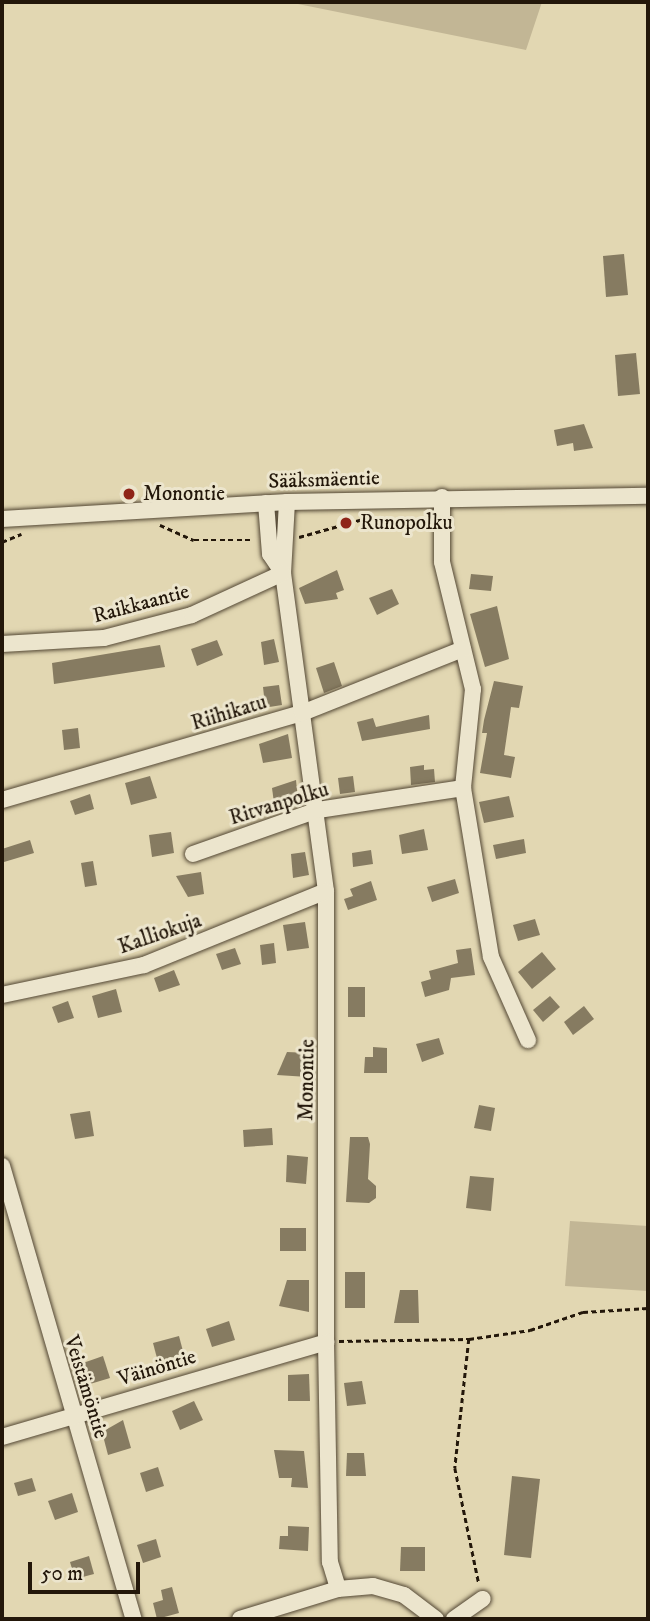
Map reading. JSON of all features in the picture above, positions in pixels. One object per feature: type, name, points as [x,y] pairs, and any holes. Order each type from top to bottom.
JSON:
[{"type":"street","name":"Sääksmäentie","points":[[2,519],[287,502],[442,497],[648,496]]},
{"type":"street","points":[[442,497],[442,562],[463,649],[474,714],[463,788],[491,957],[528,1040]]},
{"type":"street","name":"Monontie","points":[[287,502],[283,573],[318,810],[326,891],[326,1342],[330,1562],[338,1589]]},
{"type":"street","name":"Monontie","points":[[265,503],[270,554],[283,573]]},
{"type":"street","name":"Raikkaantie","points":[[2,644],[104,638],[192,615],[283,573]]},
{"type":"street","name":"Riihikatu","points":[[2,800],[302,713],[463,649]]},
{"type":"street","name":"Ritvanpolku","points":[[192,854],[318,810],[463,788]]},
{"type":"street","name":"Kalliokuja","points":[[2,995],[144,965],[326,891]]},
{"type":"street","name":"Veistämöntie","points":[[2,1167],[134,1619]]},
{"type":"street","name":"Väinöntie","points":[[2,1437],[326,1342]]},
{"type":"street","points":[[240,1619],[338,1589],[373,1586],[404,1594],[436,1619]]},
{"type":"street","points":[[454,1619],[484,1599]]},
{"type":"path","points":[[2,542],[30,531]]},
{"type":"path","points":[[326,1342],[469,1339],[530,1330],[583,1312],[648,1308]]},
{"type":"path","points":[[469,1339],[455,1468],[484,1599]]},
{"type":"shaded area","points":[[288,2],[542,2],[526,50]]},
{"type":"shaded area","points":[[570,1221],[648,1226],[648,1291],[565,1286]]},
{"type":"building","points":[[624,254],[628,295],[606,297],[603,256]]},
{"type":"building","points":[[636,353],[640,394],[618,396],[615,355]]},
{"type":"building","points":[[584,424],[593,448],[574,451],[573,443],[557,446],[554,430]]},
{"type":"building","points":[[337,570],[344,590],[336,593],[338,599],[305,604],[299,588]]},
{"type":"building","points":[[471,574],[493,576],[491,591],[469,589]]},
{"type":"building","points":[[392,589],[399,604],[377,615],[369,598]]},
{"type":"building","points":[[497,606],[509,659],[485,667],[470,614]]},
{"type":"building","points":[[274,639],[279,662],[264,665],[261,642]]},
{"type":"building","points":[[217,640],[223,655],[197,666],[191,649]]},
{"type":"building","points":[[160,645],[165,667],[54,684],[52,663]]},
{"type":"building","points":[[334,662],[342,686],[324,693],[316,668]]},
{"type":"building","points":[[494,681],[523,686],[519,708],[511,707],[504,755],[515,757],[511,778],[480,773],[487,733],[482,733]]},
{"type":"building","points":[[279,685],[282,705],[257,709],[255,698],[264,696],[263,687]]},
{"type":"building","points":[[429,715],[430,729],[362,741],[357,722],[373,718],[376,727]]},
{"type":"building","points":[[78,728],[80,748],[64,750],[62,730]]},
{"type":"building","points":[[288,734],[292,758],[263,763],[259,744]]},
{"type":"building","points":[[424,765],[424,770],[434,769],[435,782],[411,785],[410,767]]},
{"type":"building","points":[[150,776],[157,798],[131,805],[125,783]]},
{"type":"building","points":[[353,776],[355,792],[340,794],[338,778]]},
{"type":"building","points":[[296,780],[298,800],[274,803],[272,788]]},
{"type":"building","points":[[90,794],[94,809],[75,815],[70,801]]},
{"type":"building","points":[[509,796],[514,817],[484,823],[479,802]]},
{"type":"building","points":[[424,829],[428,850],[402,854],[399,835]]},
{"type":"building","points":[[171,832],[174,853],[152,857],[149,835]]},
{"type":"building","points":[[524,839],[526,853],[496,859],[493,845]]},
{"type":"building","points":[[30,840],[34,853],[4,862],[2,849]]},
{"type":"building","points":[[371,850],[373,864],[353,867],[352,853]]},
{"type":"building","points":[[305,852],[309,875],[293,878],[291,854]]},
{"type":"building","points":[[93,861],[97,885],[85,887],[81,863]]},
{"type":"building","points":[[201,872],[204,894],[188,897],[176,876]]},
{"type":"building","points":[[455,879],[459,893],[432,902],[427,887]]},
{"type":"building","points":[[371,881],[377,900],[348,910],[344,899],[353,896],[350,889]]},
{"type":"building","points":[[535,919],[540,935],[518,941],[513,925]]},
{"type":"building","points":[[305,922],[309,948],[287,951],[283,925]]},
{"type":"building","points":[[274,943],[276,963],[262,965],[260,945]]},
{"type":"building","points":[[235,948],[241,964],[222,970],[216,954]]},
{"type":"building","points":[[471,948],[475,975],[451,978],[449,990],[425,997],[421,982],[431,979],[429,971],[458,963],[456,950]]},
{"type":"building","points":[[542,952],[556,969],[532,989],[518,972]]},
{"type":"building","points":[[174,970],[180,985],[159,992],[154,978]]},
{"type":"building","points":[[348,987],[365,987],[365,1017],[348,1017]]},
{"type":"building","points":[[116,989],[122,1012],[98,1018],[92,996]]},
{"type":"building","points":[[550,996],[560,1007],[543,1022],[533,1010]]},
{"type":"building","points":[[68,1001],[74,1018],[58,1023],[52,1007]]},
{"type":"building","points":[[584,1006],[594,1019],[573,1035],[564,1022]]},
{"type":"building","points":[[439,1038],[444,1054],[422,1062],[416,1044]]},
{"type":"building","points":[[373,1047],[387,1048],[387,1073],[364,1073],[365,1057],[373,1057]]},
{"type":"building","points":[[287,1052],[309,1053],[308,1077],[277,1075]]},
{"type":"building","points":[[479,1105],[495,1108],[491,1131],[474,1128]]},
{"type":"building","points":[[90,1111],[94,1136],[75,1139],[70,1114]]},
{"type":"building","points":[[272,1128],[273,1145],[244,1147],[243,1130]]},
{"type":"building","points":[[350,1137],[368,1137],[368,1179],[376,1186],[376,1198],[369,1203],[346,1202]]},
{"type":"building","points":[[287,1155],[308,1157],[306,1184],[286,1182]]},
{"type":"building","points":[[470,1176],[494,1178],[491,1211],[466,1208]]},
{"type":"building","points":[[280,1228],[306,1228],[306,1251],[280,1251]]},
{"type":"building","points":[[345,1272],[365,1272],[365,1308],[345,1308]]},
{"type":"building","points":[[287,1280],[309,1280],[309,1312],[279,1306]]},
{"type":"building","points":[[400,1290],[418,1290],[419,1323],[394,1323]]},
{"type":"building","points":[[229,1321],[235,1340],[212,1347],[206,1329]]},
{"type":"building","points":[[179,1336],[184,1355],[158,1362],[153,1343]]},
{"type":"building","points":[[103,1356],[110,1378],[90,1384],[83,1363]]},
{"type":"building","points":[[309,1374],[310,1401],[288,1401],[288,1375]]},
{"type":"building","points":[[362,1381],[366,1404],[347,1406],[344,1383]]},
{"type":"building","points":[[194,1401],[203,1420],[180,1430],[172,1411]]},
{"type":"building","points":[[123,1420],[131,1448],[108,1455],[102,1432]]},
{"type":"building","points":[[274,1450],[304,1451],[308,1488],[291,1487],[292,1478],[279,1478]]},
{"type":"building","points":[[347,1453],[364,1453],[366,1476],[346,1476]]},
{"type":"building","points":[[158,1467],[164,1486],[146,1492],[140,1473]]},
{"type":"building","points":[[512,1476],[540,1479],[531,1558],[504,1555]]},
{"type":"building","points":[[32,1478],[36,1491],[18,1496],[14,1483]]},
{"type":"building","points":[[72,1493],[78,1512],[55,1520],[48,1501]]},
{"type":"building","points":[[288,1526],[309,1527],[308,1551],[279,1549],[280,1536],[288,1536]]},
{"type":"building","points":[[156,1539],[161,1557],[143,1563],[137,1545]]},
{"type":"building","points":[[401,1547],[425,1547],[425,1571],[400,1571]]},
{"type":"building","points":[[89,1556],[94,1574],[75,1579],[70,1562]]},
{"type":"building","points":[[172,1587],[179,1613],[157,1619],[153,1603],[163,1600],[161,1590]]},
{"type":"place","name":"Monontie","points":[[129,494]]},
{"type":"place","name":"Runopolku","points":[[346,523]]}]
